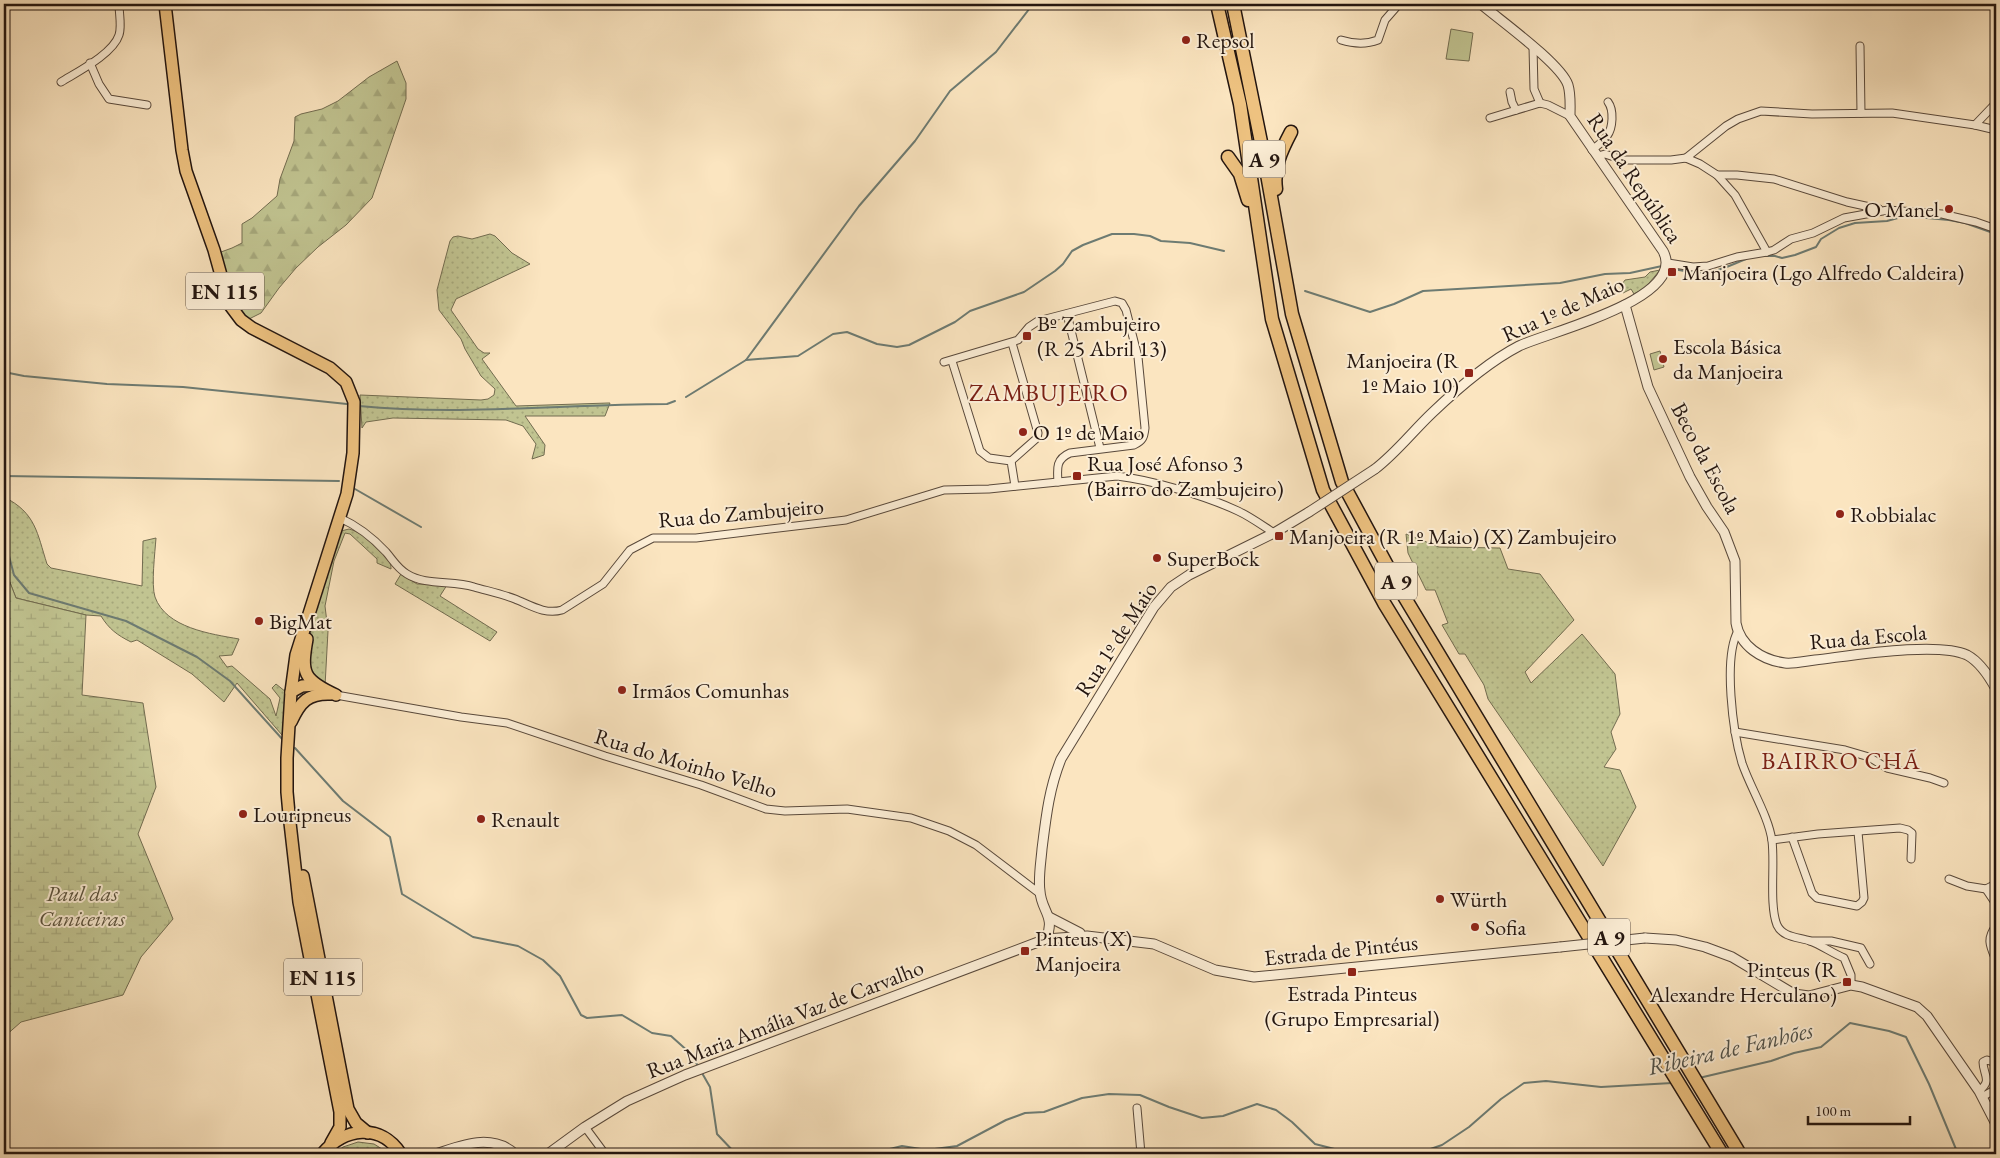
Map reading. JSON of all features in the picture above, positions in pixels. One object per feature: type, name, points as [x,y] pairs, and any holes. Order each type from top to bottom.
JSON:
[{"type":"highway","name":"A 9","points":[[1217,4],[1240,104],[1272,319],[1323,490],[1384,603],[1695,1113],[1722,1154]]},
{"type":"highway","name":"A 9","points":[[1234,4],[1292,314],[1342,482],[1402,593],[1740,1154]]},
{"type":"highway","points":[[1280,251],[1274,179],[1278,160],[1291,132]]},
{"type":"highway","points":[[1228,158],[1240,174],[1262,247]]},
{"type":"main road","name":"EN 115","points":[[165,4],[186,171],[214,250],[229,304],[241,320],[252,328],[330,368],[346,382],[354,402],[352,471],[340,518],[296,655],[289,726],[287,792],[299,902],[340,1112],[340,1127],[331,1143]]},
{"type":"main road","points":[[306,624],[307,636],[303,660],[306,674],[316,686]]},
{"type":"main road","points":[[291,692],[302,686],[316,686],[336,694]]},
{"type":"main road","points":[[289,726],[296,711],[304,701],[320,694],[336,694]]},
{"type":"main road","name":"EN 115","points":[[290,814],[309,903],[348,1110],[356,1123],[368,1133]]},
{"type":"main road","points":[[322,1154],[331,1143],[348,1135],[368,1133],[383,1138],[402,1154]]},
{"type":"street","points":[[61,82],[112,46],[118,37],[119,4]]},
{"type":"street","points":[[1341,40],[1355,44],[1370,43],[1378,40],[1385,20],[1400,4]]},
{"type":"street","name":"Rua da República","points":[[1481,4],[1558,68],[1568,84],[1570,116],[1663,251],[1668,263]]},
{"type":"street","points":[[1860,46],[1861,113]]},
{"type":"street","points":[[1533,47],[1534,89],[1540,103]]},
{"type":"street","points":[[90,63],[99,84],[109,99],[147,105]]},
{"type":"street","points":[[1510,92],[1516,110]]},
{"type":"street","points":[[1595,153],[1608,135],[1612,116],[1611,107],[1608,102]]},
{"type":"street","points":[[1490,118],[1540,103],[1570,116]]},
{"type":"street","points":[[1975,125],[1996,103]]},
{"type":"street","points":[[1686,158],[1726,126],[1761,111],[1812,114],[1892,113],[1975,125],[1996,130]]},
{"type":"street","points":[[1595,153],[1623,160],[1671,160],[1686,158],[1700,164],[1717,175],[1741,204],[1751,226],[1767,252]]},
{"type":"street","points":[[1717,175],[1757,176],[1774,179],[1847,202],[1888,210],[1942,214],[1996,229]]},
{"type":"street","points":[[1668,263],[1693,267],[1708,266],[1737,257],[1767,252],[1774,250],[1791,239],[1813,233],[1844,218],[1888,210]]},
{"type":"street","name":"Rua 1º de Maio","points":[[1046,939],[1050,926],[1049,917],[1040,893],[1046,814],[1052,781],[1061,759],[1154,607],[1171,587],[1189,575],[1274,533],[1375,469],[1393,455],[1433,412],[1496,360],[1519,346],[1625,305],[1648,292],[1665,273],[1668,263]]},
{"type":"street","points":[[944,362],[1012,343],[1018,340],[1029,327],[1038,321],[1119,301],[1122,303],[1126,310],[1138,357],[1145,428],[1144,437],[1141,442],[1134,445],[1100,448],[1063,456],[1058,462],[1058,482]]},
{"type":"street","name":"Beco da Escola","points":[[1625,305],[1648,387],[1690,477],[1706,507],[1724,532],[1735,561],[1738,631]]},
{"type":"street","points":[[1067,314],[1100,448]]},
{"type":"street","points":[[952,361],[980,451],[989,458],[1011,461],[1037,438],[1038,433],[1012,343]]},
{"type":"street","points":[[1011,461],[1015,486]]},
{"type":"street","name":"Rua do Zambujeiro","points":[[340,518],[362,530],[381,547],[396,566],[408,575],[421,580],[462,583],[514,599],[543,611],[554,612],[562,610],[603,584],[630,550],[653,538],[696,538],[827,524],[944,490],[989,489],[1117,476],[1133,478],[1206,498],[1240,511],[1274,533]]},
{"type":"street","points":[[1738,631],[1733,640],[1730,660],[1735,732],[1743,764],[1772,840],[1775,912],[1778,926],[1793,937],[1810,941],[1831,940],[1860,948],[1870,964]]},
{"type":"street","name":"Rua da Escola","points":[[1738,631],[1744,643],[1760,656],[1785,663],[1903,650],[1942,649],[1966,655],[1988,672],[1996,689]]},
{"type":"street","name":"Rua do Moinho Velho","points":[[336,694],[461,717],[507,723],[605,756],[701,785],[766,809],[785,811],[847,809],[911,818],[949,831],[976,845],[1040,893]]},
{"type":"street","points":[[1735,732],[1845,750],[1869,757],[1887,768],[1944,783]]},
{"type":"street","points":[[1772,840],[1900,828],[1908,830],[1912,834],[1911,859]]},
{"type":"street","points":[[1792,837],[1812,893],[1817,898],[1857,906],[1864,898],[1858,832]]},
{"type":"street","points":[[1949,879],[1967,886],[1986,889],[1996,884]]},
{"type":"street","points":[[1986,889],[1996,904]]},
{"type":"street","points":[[1049,917],[1070,930],[1087,936]]},
{"type":"street","points":[[1996,926],[1989,939],[1990,948],[1996,960]]},
{"type":"street","name":"Estrada de Pintéus","points":[[1046,939],[1087,936],[1154,944],[1214,970],[1254,977],[1645,938],[1676,940],[1711,949],[1732,957],[1794,994],[1809,996],[1851,985]]},
{"type":"street","name":"Rua Maria Amália Vaz de Carvalho","points":[[548,1154],[627,1101],[705,1068],[1046,939]]},
{"type":"street","points":[[1810,941],[1844,958],[1851,975],[1851,985],[1862,987],[1917,1008],[1927,1016],[1981,1094],[1996,1124]]},
{"type":"street","points":[[1981,1094],[1986,1086],[1987,1079],[1983,1062],[1988,1060],[1996,1063]]},
{"type":"street","points":[[1981,1094],[1996,1089]]},
{"type":"street","points":[[1136,1108],[1142,1154]]},
{"type":"street","points":[[586,1127],[605,1154]]},
{"type":"street","points":[[436,1154],[465,1144],[482,1142],[493,1143],[511,1150],[515,1154]]},
{"type":"green space","points":[[1451,29],[1473,33],[1469,61],[1446,59]]},
{"type":"green space","points":[[397,61],[406,83],[406,99],[372,198],[346,225],[318,247],[296,268],[261,313],[249,319],[245,318],[228,286],[221,252],[242,243],[242,224],[252,218],[277,196],[280,179],[294,141],[295,117],[322,109],[338,101],[369,77]]},
{"type":"green space","points":[[490,234],[495,236],[512,253],[530,264],[456,299],[451,310],[478,349],[484,353],[490,353],[482,359],[516,406],[610,403],[605,416],[525,416],[545,445],[544,455],[532,459],[536,444],[523,426],[506,420],[393,418],[366,422],[362,428],[360,395],[481,400],[488,399],[494,395],[495,389],[481,376],[461,339],[439,310],[437,290],[450,241],[453,237],[458,236],[472,239]]},
{"type":"green space","points":[[1660,270],[1645,288],[1634,294],[1631,289],[1623,293],[1620,287],[1625,280],[1645,277],[1650,272]]},
{"type":"green space","points":[[1660,351],[1664,367],[1654,370],[1650,354]]},
{"type":"green space","points":[[4,497],[15,503],[29,517],[34,525],[47,564],[51,568],[142,586],[143,541],[156,538],[153,585],[155,597],[161,608],[179,623],[191,628],[239,639],[232,655],[219,656],[227,667],[232,666],[270,699],[276,716],[280,698],[272,688],[276,684],[286,692],[284,734],[282,735],[237,683],[224,702],[192,674],[137,640],[131,642],[117,634],[101,616],[86,615],[16,598],[4,567]]},
{"type":"green space","points":[[349,529],[376,544],[387,557],[391,569],[377,563],[377,559],[350,534],[345,533],[334,561],[325,606],[328,631],[325,686],[313,677],[309,665],[312,628],[323,583],[341,531]]},
{"type":"green space","points":[[1406,534],[1439,547],[1500,548],[1508,569],[1540,574],[1574,620],[1525,672],[1531,683],[1582,634],[1615,674],[1620,714],[1611,732],[1616,749],[1604,767],[1620,770],[1636,807],[1603,866],[1488,699],[1484,685],[1465,654],[1459,654],[1442,625],[1448,623],[1435,590],[1426,590],[1408,553]]},
{"type":"green space","name":"Paul das Caniceiras","points":[[4,567],[16,598],[86,615],[82,695],[143,703],[156,787],[138,834],[173,919],[141,957],[123,995],[21,1022],[4,1037]]},
{"type":"green space","points":[[401,574],[417,584],[447,585],[440,596],[497,632],[490,641],[395,584]]},
{"type":"green space","points":[[358,1142],[374,1144],[390,1154],[334,1154],[343,1147]]},
{"type":"waterway","points":[[686,397],[746,360],[859,206],[915,141],[950,91],[996,52],[1033,4]]},
{"type":"waterway","points":[[1760,256],[1782,258],[1795,255],[1816,247],[1821,239],[1839,228],[1855,223],[1887,221],[1905,216],[1965,223],[1996,234]]},
{"type":"waterway","points":[[746,360],[798,356],[833,334],[847,332],[877,344],[897,347],[909,345],[955,322],[970,311],[1024,292],[1055,271],[1063,264],[1072,251],[1112,234],[1150,236],[1161,241],[1190,243],[1224,251]]},
{"type":"waterway","points":[[1669,268],[1702,273],[1716,271],[1746,259]]},
{"type":"waterway","points":[[1305,291],[1370,312],[1423,291],[1560,283],[1605,274],[1630,273],[1662,266]]},
{"type":"waterway","points":[[4,372],[24,376],[107,384],[183,387],[347,404]]},
{"type":"waterway","points":[[359,406],[398,409],[475,410],[667,404],[675,401]]},
{"type":"waterway","points":[[4,476],[339,481]]},
{"type":"waterway","points":[[355,489],[421,527]]},
{"type":"waterway","name":"Ribeira de Fanhões","points":[[4,537],[14,575],[29,593],[126,621],[197,657],[230,681],[284,741]]},
{"type":"waterway","name":"Ribeira de Fanhões","points":[[295,748],[343,801],[390,837],[402,894],[473,937],[518,946],[543,960],[560,976],[581,1015],[587,1018],[622,1015],[652,1033],[671,1036],[690,1053],[698,1066]]},
{"type":"waterway","name":"Ribeira de Fanhões","points":[[1699,1078],[1821,1047],[1850,1023],[1889,1031],[1906,1037],[1929,1084],[1958,1154]]},
{"type":"waterway","name":"Ribeira de Fanhões","points":[[702,1073],[710,1087],[717,1134],[736,1154]]},
{"type":"waterway","name":"Ribeira de Fanhões","points":[[1416,1154],[1442,1145],[1469,1127],[1501,1099],[1524,1083],[1546,1081],[1601,1087],[1672,1083]]},
{"type":"waterway","name":"Ribeira de Fanhões","points":[[869,1154],[902,1146],[927,1150],[957,1146],[1006,1120],[1025,1113],[1044,1112],[1082,1098],[1109,1094],[1140,1095],[1202,1118],[1223,1116],[1257,1104],[1276,1110],[1315,1144],[1354,1154]]},
{"type":"place","name":"Repsol","points":[[1186,40]]},
{"type":"place","name":"O Manel","points":[[1949,209]]},
{"type":"place","name":"Manjoeira (Lgo Alfredo Caldeira)","points":[[1672,272]]},
{"type":"place","name":"Bº Zambujeiro (R 25 Abril 13)","points":[[1027,336]]},
{"type":"place","name":"Escola Básica da Manjoeira","points":[[1663,359]]},
{"type":"place","name":"Manjoeira (R 1º Maio 10)","points":[[1469,373]]},
{"type":"place","name":"O 1º de Maio","points":[[1023,432]]},
{"type":"place","name":"Rua José Afonso 3 (Bairro do Zambujeiro)","points":[[1077,476]]},
{"type":"place","name":"Robbialac","points":[[1840,514]]},
{"type":"place","name":"Manjoeira (R 1º Maio) (X) Zambujeiro","points":[[1279,536]]},
{"type":"place","name":"SuperBock","points":[[1157,558]]},
{"type":"place","name":"BigMat","points":[[259,621]]},
{"type":"place","name":"Irmãos Comunhas","points":[[622,690]]},
{"type":"place","name":"Louripneus","points":[[243,814]]},
{"type":"place","name":"Renault","points":[[481,819]]},
{"type":"place","name":"Würth","points":[[1440,899]]},
{"type":"place","name":"Sofia","points":[[1475,927]]},
{"type":"place","name":"Pinteus (X) Manjoeira","points":[[1025,951]]},
{"type":"place","name":"Estrada Pinteus (Grupo Empresarial)","points":[[1352,972]]},
{"type":"place","name":"Pinteus (R Alexandre Herculano)","points":[[1847,982]]},
{"type":"district","name":"ZAMBUJEIRO","points":[[1049,392]]},
{"type":"district","name":"BAIRRO CHÃ","points":[[1841,760]]}]
